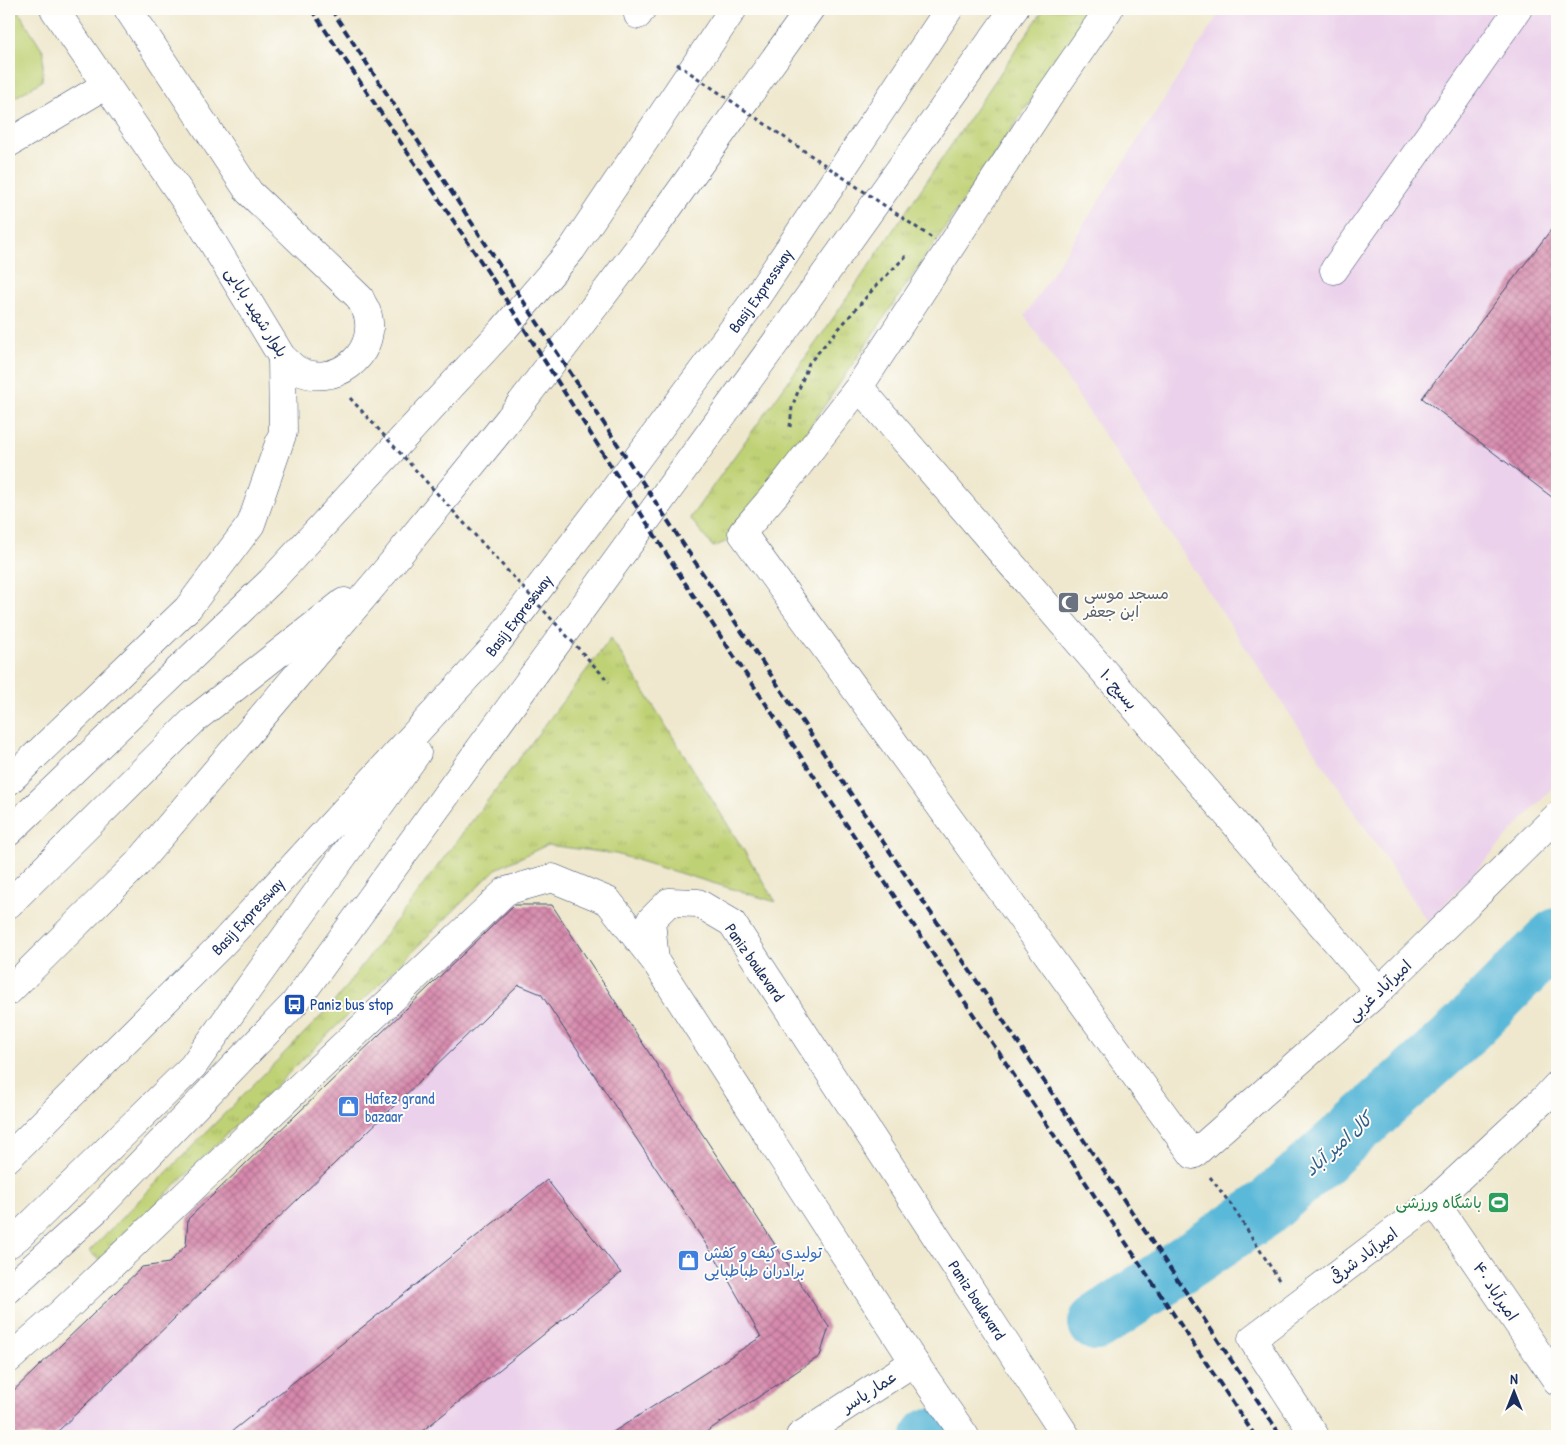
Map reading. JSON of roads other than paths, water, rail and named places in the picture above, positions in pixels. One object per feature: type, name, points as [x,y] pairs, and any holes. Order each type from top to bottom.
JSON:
[{"type":"main road","name":"بلوار شهید بابایی","points":[[54,9],[202,225],[282,357],[296,370],[315,375],[334,374],[350,366],[363,352],[369,334],[368,315],[360,298],[249,192],[128,9]]},
{"type":"main road","points":[[9,832],[271,581],[503,330],[572,248],[733,9]]},
{"type":"main road","points":[[9,992],[138,863],[388,568],[509,420],[648,236],[810,9]]},
{"type":"main road","name":"Basij Expressway","points":[[9,1156],[223,943],[490,652],[611,494],[756,298],[949,9]]},
{"type":"main road","points":[[9,1289],[96,1210],[294,1004],[800,309],[1014,9]]},
{"type":"main road","points":[[859,387],[1049,96],[1109,9]]},
{"type":"main road","points":[[1334,270],[1518,9]]},
{"type":"main road","points":[[9,143],[106,85]]},
{"type":"main road","points":[[9,781],[188,608],[251,524],[284,432],[282,357]]},
{"type":"main road","name":"بسیج ۱۰","points":[[859,387],[1379,992]]},
{"type":"main road","name":"امیرآباد غربی","points":[[859,387],[784,484],[742,533],[1193,1155],[1379,992],[1557,816]]},
{"type":"main road","points":[[9,904],[196,718],[388,568]]},
{"type":"main road","points":[[9,1244],[193,1066],[490,652]]},
{"type":"main road","points":[[9,1359],[68,1306],[506,891],[552,878],[608,900],[655,961]]},
{"type":"main road","name":"Paniz boulevard","points":[[965,1436],[914,1362],[655,961],[651,920],[669,902],[698,903],[732,923],[1066,1436]]},
{"type":"main road","name":"امیرآباد شرقی","points":[[1315,1436],[1252,1339],[1434,1201],[1553,1100]]},
{"type":"main road","name":"امیرآباد ۴۰","points":[[1434,1201],[1557,1381]]},
{"type":"main road","name":"عمار یاسر","points":[[800,1436],[914,1362]]},
{"type":"waterway","name":"کال امیر آباد","points":[[1096,1323],[1264,1210],[1455,1039],[1557,936]]},
{"type":"railway","points":[[311,9],[496,284],[683,580],[1255,1436]]},
{"type":"railway","points":[[331,9],[695,562],[1281,1436]]},
{"type":"place","name":"مسجد موسی ابن جعفر","points":[[1068,602]]},
{"type":"place","name":"Paniz bus stop","points":[[294,1004]]},
{"type":"place","name":"Hafez grand bazaar","points":[[349,1107]]},
{"type":"place","name":"باشگاه ورزشی","points":[[1498,1202]]},
{"type":"place","name":"تولیدی کیف و کفش برادران طباطبایی","points":[[688,1261]]}]
